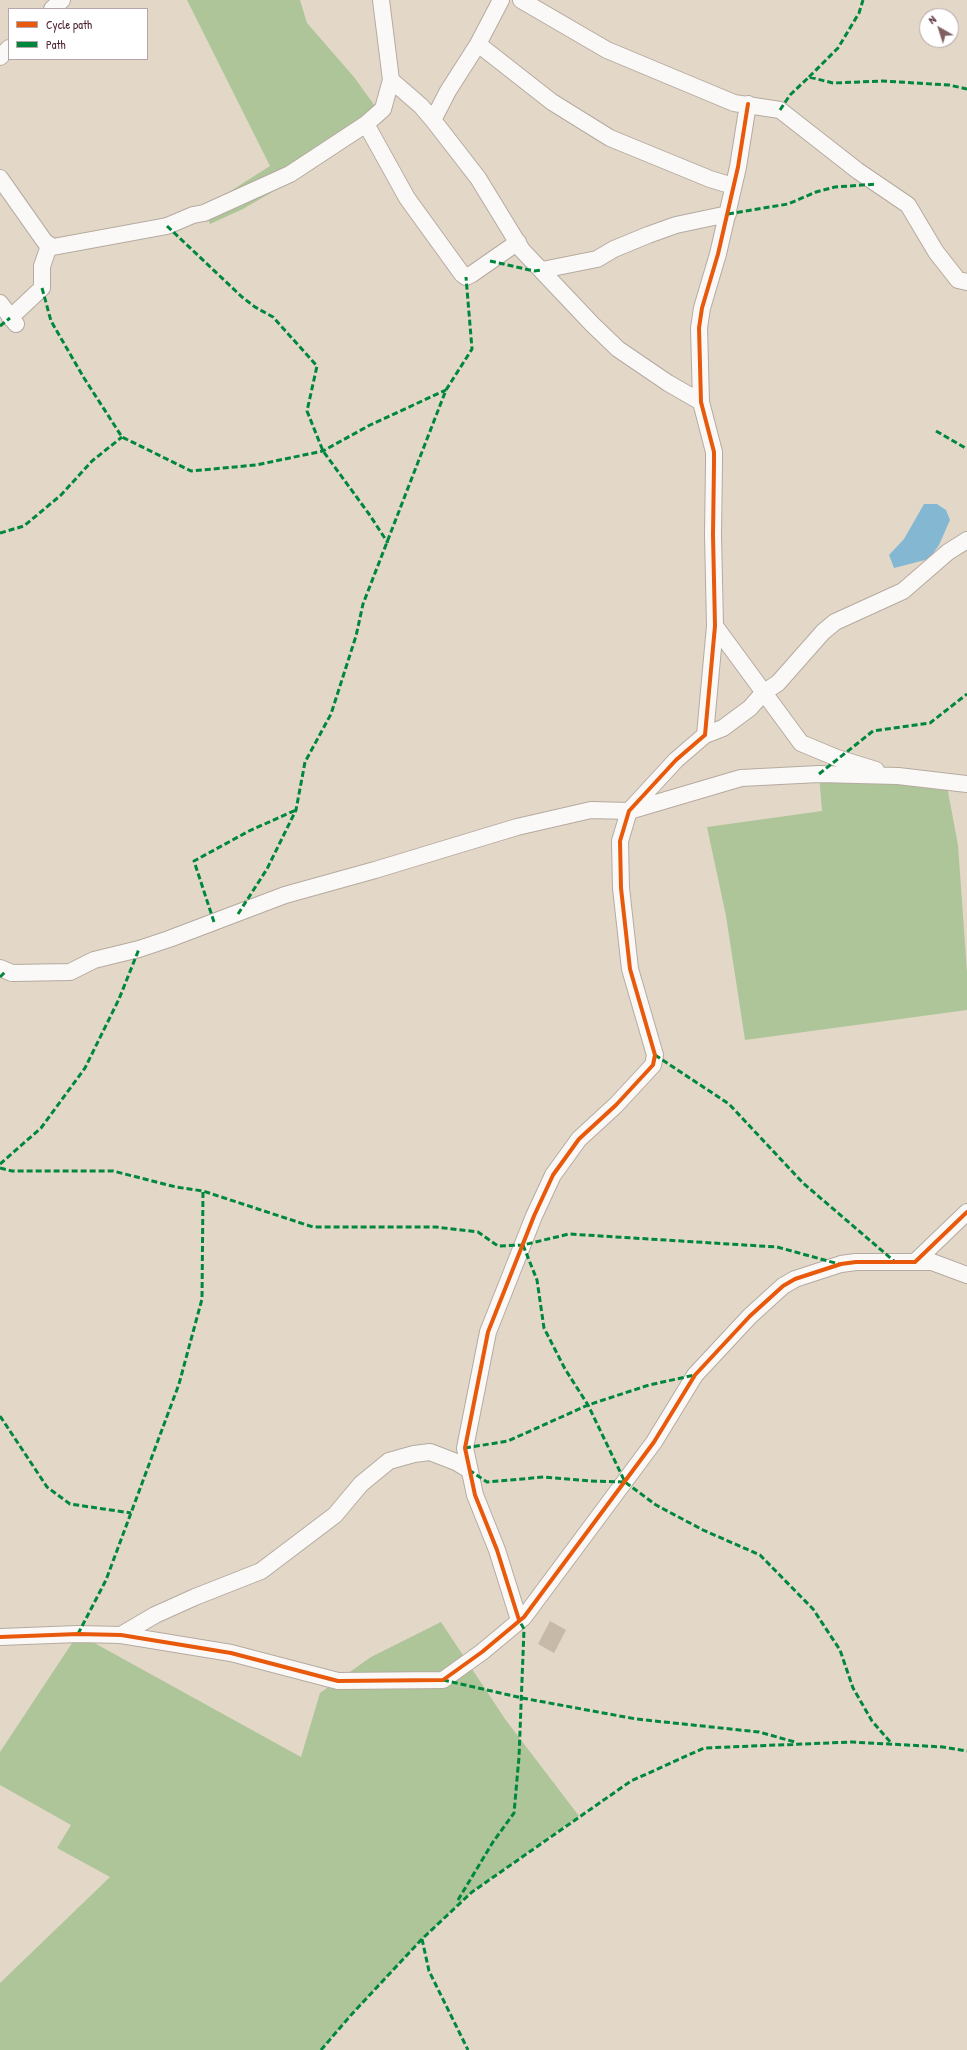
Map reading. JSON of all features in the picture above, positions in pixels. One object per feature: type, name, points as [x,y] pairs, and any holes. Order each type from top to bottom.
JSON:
[{"type":"street","points":[[53,8],[62,0]]},
{"type":"street","points":[[49,246],[65,246],[167,226],[193,215],[204,214],[290,174],[366,124],[383,110],[390,80],[381,0]]},
{"type":"street","points":[[433,120],[448,90],[478,44],[501,0]]},
{"type":"street","points":[[521,0],[608,50],[734,103],[780,110],[858,172],[908,205],[940,258],[958,280],[967,282]]},
{"type":"street","points":[[478,44],[552,102],[610,138],[710,179],[733,186]]},
{"type":"street","points":[[0,57],[8,49]]},
{"type":"street","points":[[390,80],[421,106],[433,120],[478,178],[522,250],[618,349],[668,383],[701,402]]},
{"type":"street","points":[[705,735],[715,626],[713,535],[714,452],[701,402],[699,328],[702,308],[728,214],[738,167],[748,104]]},
{"type":"street","points":[[366,124],[408,198],[462,274],[466,277],[472,274],[518,242]]},
{"type":"street","points":[[0,178],[49,246]]},
{"type":"street","points":[[542,270],[597,259],[614,249],[676,225],[728,214]]},
{"type":"street","points":[[0,303],[13,321],[42,288],[42,266],[49,246]]},
{"type":"street","points":[[519,1620],[497,1550],[475,1495],[465,1448],[488,1332],[534,1216],[553,1175],[579,1139],[616,1105],[653,1065],[655,1055],[630,970],[621,888],[620,841],[629,811],[676,760],[705,735],[723,728],[750,708],[763,693],[778,683],[824,632],[835,622],[903,591],[948,552],[967,540]]},
{"type":"street","points":[[715,626],[763,693],[802,743],[808,747],[837,758],[898,776]]},
{"type":"street","points":[[0,968],[12,973],[70,972],[94,960],[139,949],[169,939],[285,895],[517,827],[591,810],[629,811],[741,778],[819,774],[898,776],[967,784]]},
{"type":"street","points":[[915,1262],[967,1212]]},
{"type":"street","points":[[0,1637],[78,1634],[121,1635],[231,1653],[338,1681],[443,1680],[482,1652],[519,1620],[556,1576],[650,1448],[695,1375],[750,1316],[783,1286],[795,1279],[841,1264],[856,1262],[932,1262],[967,1275]]},
{"type":"street","points":[[121,1635],[155,1616],[195,1597],[261,1571],[336,1515],[361,1484],[389,1461],[414,1454],[430,1452],[456,1462],[469,1470]]},
{"type":"green space","points":[[187,0],[300,0],[307,23],[354,77],[385,120],[291,181],[243,209],[210,224],[204,208],[270,166]]},
{"type":"green space","points":[[819,774],[946,781],[958,845],[967,972],[967,1010],[745,1040],[726,916],[707,827],[822,811]]},
{"type":"green space","points":[[441,1622],[505,1719],[579,1816],[472,1892],[422,1939],[351,2015],[321,2050],[0,2050],[0,1983],[110,1877],[57,1848],[71,1825],[0,1785],[0,1752],[78,1634],[301,1757],[320,1693],[371,1657]]},
{"type":"water","points":[[924,504],[937,504],[946,510],[950,520],[939,545],[929,559],[894,568],[889,555],[904,539]]},
{"type":"building","points":[[550,1621],[566,1630],[554,1653],[538,1644]]},
{"type":"marked path","points":[[809,77],[838,48],[859,13],[863,0]]},
{"type":"marked path","points":[[780,110],[790,95],[809,77],[833,83],[882,81],[949,85],[967,89]]},
{"type":"marked path","points":[[728,214],[788,204],[816,192],[835,187],[877,184]]},
{"type":"marked path","points":[[167,226],[242,297],[255,307],[273,317],[317,366],[307,411],[323,451],[369,514],[388,543]]},
{"type":"marked path","points":[[490,261],[534,271],[542,270]]},
{"type":"marked path","points":[[238,914],[267,869],[296,810],[305,762],[331,714],[356,636],[363,604],[446,390],[472,349],[466,277]]},
{"type":"marked path","points":[[42,288],[51,321],[84,378],[122,437],[191,471],[256,465],[323,451],[370,425],[446,390]]},
{"type":"marked path","points":[[0,326],[10,318]]},
{"type":"marked path","points":[[936,431],[967,449]]},
{"type":"marked path","points":[[0,533],[24,526],[61,495],[92,461],[122,437]]},
{"type":"marked path","points":[[819,774],[873,731],[930,723],[967,694]]},
{"type":"marked path","points":[[214,922],[194,861],[249,831],[296,810]]},
{"type":"marked path","points":[[0,1164],[41,1128],[85,1068],[119,999],[139,949]]},
{"type":"marked path","points":[[0,977],[5,972]]},
{"type":"marked path","points":[[655,1055],[729,1104],[803,1183],[894,1261]]},
{"type":"marked path","points":[[0,1168],[12,1171],[113,1171],[176,1187],[203,1191],[313,1227],[436,1227],[478,1232],[498,1246],[523,1245],[569,1234],[777,1247],[839,1264]]},
{"type":"marked path","points":[[78,1634],[106,1580],[179,1384],[202,1299],[203,1191]]},
{"type":"marked path","points":[[523,1245],[537,1280],[544,1328],[565,1369],[588,1405],[625,1482],[656,1505],[703,1530],[760,1555],[813,1609],[840,1650],[853,1688],[872,1721],[892,1744]]},
{"type":"marked path","points":[[465,1448],[508,1441],[588,1405],[649,1385],[695,1375]]},
{"type":"marked path","points":[[0,1416],[47,1487],[70,1504],[131,1513]]},
{"type":"marked path","points":[[469,1470],[487,1482],[544,1477],[625,1482]]},
{"type":"marked path","points":[[458,1900],[493,1842],[514,1813],[519,1757],[524,1629],[519,1620]]},
{"type":"marked path","points":[[443,1680],[522,1698],[636,1719],[759,1732],[795,1742]]},
{"type":"marked path","points":[[321,2050],[351,2015],[422,1939],[472,1892],[631,1781],[704,1748],[852,1742],[943,1747],[967,1751]]},
{"type":"marked path","points":[[422,1939],[429,1971],[468,2050]]},
{"type":"cycle path","points":[[519,1620],[497,1550],[475,1495],[465,1448],[488,1332],[534,1216],[553,1175],[579,1139],[616,1105],[653,1065],[655,1055],[630,969],[621,888],[620,841],[629,811],[676,760],[705,735],[715,626],[713,535],[714,452],[701,402],[699,328],[702,308],[718,254],[738,167],[748,104]]},
{"type":"cycle path","points":[[0,1637],[78,1634],[121,1635],[231,1653],[338,1681],[443,1680],[482,1652],[524,1617],[654,1442],[695,1375],[750,1316],[783,1286],[795,1279],[841,1264],[856,1262],[915,1262],[967,1212]]}]
